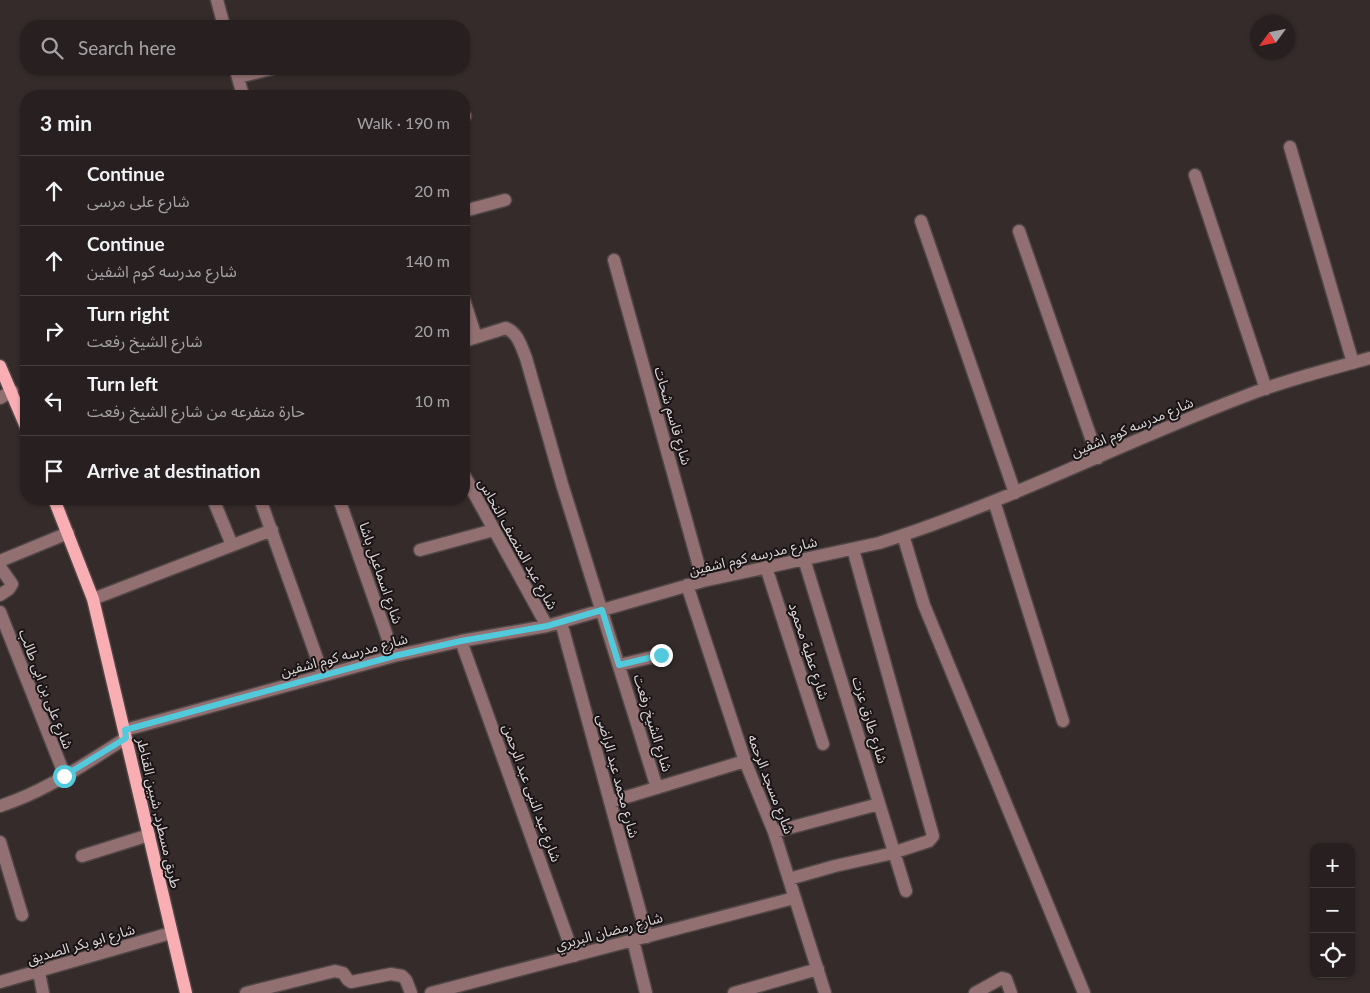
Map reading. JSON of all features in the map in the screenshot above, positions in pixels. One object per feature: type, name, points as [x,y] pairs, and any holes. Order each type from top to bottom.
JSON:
[{"type":"main road","points":[[0,366],[20,412]]},
{"type":"main road","name":"طريق مسطرد, شبين القناطر","points":[[56,505],[93,599],[186,993]]},
{"type":"street","points":[[217,0],[222,20]]},
{"type":"street","points":[[238,75],[241,90]]},
{"type":"street","points":[[1290,147],[1353,363]]},
{"type":"street","points":[[1195,176],[1266,388]]},
{"type":"street","points":[[470,209],[505,200]]},
{"type":"street","points":[[921,221],[1015,492]]},
{"type":"street","points":[[1019,231],[1098,458]]},
{"type":"street","name":"شارع قاسم شحات","points":[[614,260],[704,581]]},
{"type":"street","name":"شارع الشيخ رفعت","points":[[470,339],[506,328],[512,331],[518,339],[526,358],[562,484],[657,788]]},
{"type":"street","name":"شارع مدرسه كوم اشفين","points":[[0,806],[14,802],[64,776],[126,734],[323,675],[394,656],[461,641],[547,626],[704,581],[853,549],[903,535],[994,501],[1266,388],[1370,358]]},
{"type":"street","points":[[0,398],[12,391]]},
{"type":"street","name":"شارع عبد المنصف النحاس","points":[[470,486],[547,626]]},
{"type":"street","points":[[994,501],[1063,721]]},
{"type":"street","points":[[215,505],[232,545]]},
{"type":"street","points":[[262,505],[323,675]]},
{"type":"street","name":"شارع اسماعيل باشا","points":[[341,505],[394,656]]},
{"type":"street","points":[[93,599],[272,530]]},
{"type":"street","points":[[420,550],[494,530]]},
{"type":"street","points":[[0,561],[68,533]]},
{"type":"street","points":[[903,535],[924,606],[1084,993]]},
{"type":"street","points":[[789,879],[894,852],[929,840],[933,836],[853,549]]},
{"type":"street","name":"شارع طارق عزت","points":[[804,559],[906,891]]},
{"type":"street","points":[[0,567],[12,584],[9,590],[0,595]]},
{"type":"street","name":"شارع عطية محمود","points":[[766,567],[823,744]]},
{"type":"street","name":"شارع مسجد الرحمه","points":[[688,586],[745,761],[774,832],[825,993]]},
{"type":"street","name":"شارع على بن ابى طالب","points":[[0,612],[64,776]]},
{"type":"street","name":"شارع محمد عبد الراضى","points":[[562,622],[647,937]]},
{"type":"street","name":"شارع عبد النبى عبد الرحمن","points":[[461,641],[574,956]]},
{"type":"street","points":[[619,665],[661,655]]},
{"type":"street","points":[[610,802],[745,761]]},
{"type":"street","points":[[774,832],[880,804]]},
{"type":"street","points":[[82,856],[149,835]]},
{"type":"street","points":[[0,842],[22,915]]},
{"type":"street","name":"شارع رمضان البربري","points":[[431,993],[794,898]]},
{"type":"street","name":"شارع ابو بكر الصديق","points":[[0,982],[171,933]]},
{"type":"street","points":[[633,940],[646,993]]},
{"type":"street","points":[[734,993],[818,969]]},
{"type":"street","points":[[339,971],[346,993]]},
{"type":"street","points":[[246,993],[339,971],[352,982],[391,974],[402,976],[406,980],[410,993]]},
{"type":"street","points":[[39,972],[43,993]]},
{"type":"street","points":[[975,993],[1002,978],[1006,979],[1011,993]]},
{"type":"route","points":[[64,776],[126,738],[125,730],[394,656],[461,641],[547,626],[602,610],[619,665],[661,655]]}]
